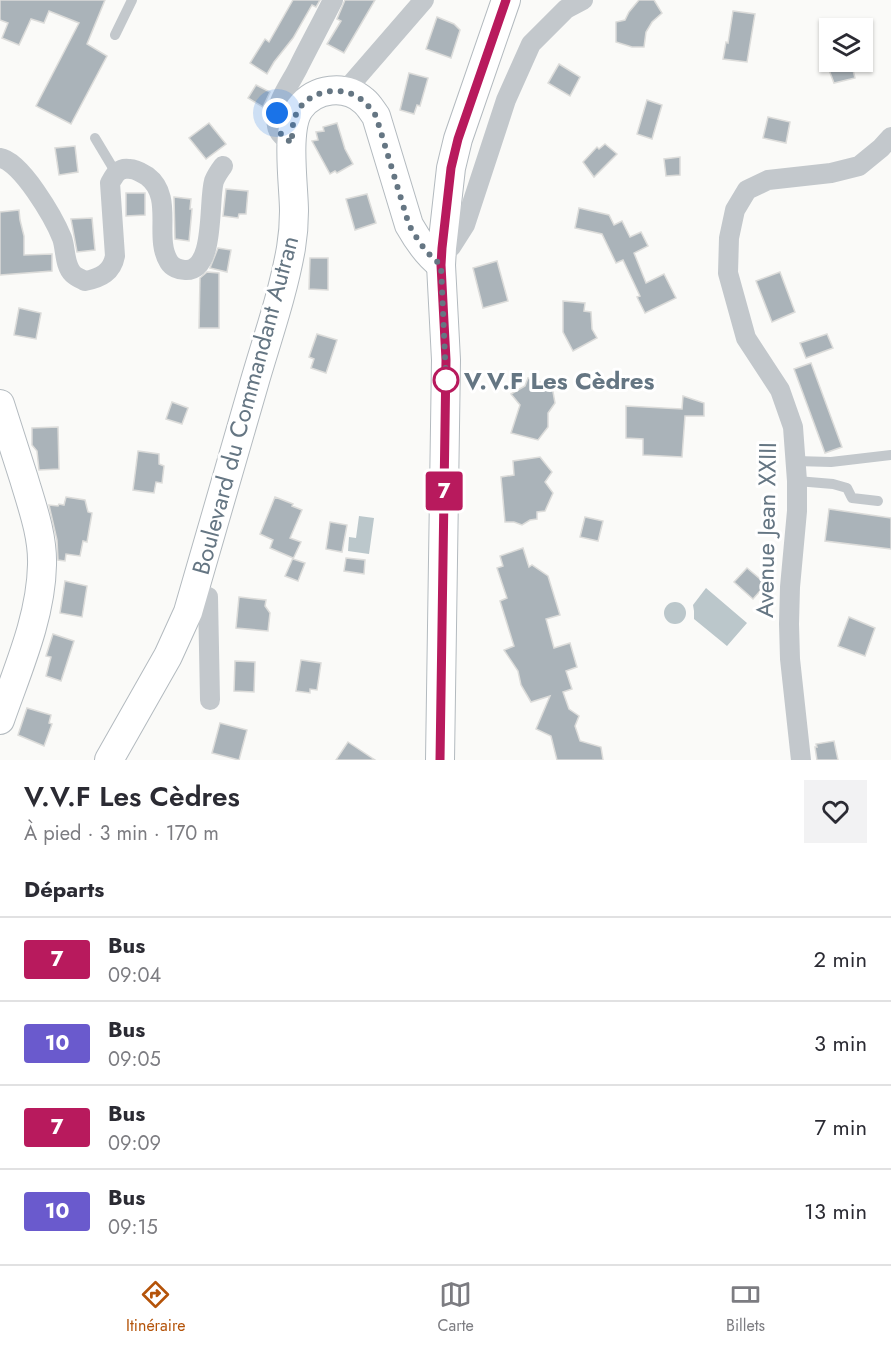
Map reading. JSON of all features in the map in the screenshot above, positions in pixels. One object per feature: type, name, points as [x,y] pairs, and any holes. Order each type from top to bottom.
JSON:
[{"type":"street","points":[[292,143],[284,138],[277,128],[277,113],[284,92],[333,0]]},
{"type":"street","points":[[424,0],[352,82],[349,93],[364,102],[376,116],[409,225],[432,258],[442,257],[465,225],[506,100],[531,44],[566,9],[583,0]]},
{"type":"street","points":[[440,760],[446,360],[442,257],[451,168],[458,139],[506,0]]},
{"type":"street","name":"Boulevard du Commandant Autran","points":[[110,760],[168,656],[188,612],[277,304],[290,251],[294,215],[292,143],[294,120],[306,101],[318,93],[332,91],[349,93]]},
{"type":"street","name":"Avenue Jean XXIII","points":[[801,760],[790,658],[789,624],[796,511],[797,471],[794,427],[780,390],[746,338],[728,273],[729,238],[735,210],[747,190],[768,180],[831,173],[859,166],[891,137]]},
{"type":"street","points":[[0,158],[6,159],[26,178],[62,238],[67,264],[72,274],[85,281],[102,277],[114,262],[110,183],[116,173],[122,169],[132,169],[144,174],[158,188],[162,198],[166,255],[170,265],[187,271],[196,267],[205,258],[214,180],[223,166]]},
{"type":"street","points":[[0,404],[34,512],[42,563],[40,590],[32,628],[0,720]]},
{"type":"street","points":[[194,591],[208,597],[210,700]]},
{"type":"lane","points":[[115,35],[132,0]]},
{"type":"lane","points":[[95,138],[116,173]]},
{"type":"lane","points":[[797,471],[831,462],[891,455]]},
{"type":"lane","points":[[797,471],[847,488],[852,498],[878,501]]},
{"type":"shaded area","points":[[359,516],[374,518],[369,554],[348,551],[349,537],[356,538]]},
{"type":"shaded area","points":[[706,588],[747,623],[727,646],[694,619],[693,605]]},
{"type":"shaded area","points":[[675,602],[683,605],[686,613],[683,621],[675,624],[667,621],[664,613],[667,605]]},
{"type":"building","points":[[0,0],[105,0],[87,44],[107,56],[71,124],[36,106],[79,23],[49,11],[44,23],[31,19],[19,45],[2,38],[8,23],[0,20]]},
{"type":"building","points":[[293,0],[320,0],[316,7],[312,5],[293,38],[267,74],[250,63],[265,39],[269,42]]},
{"type":"building","points":[[345,0],[375,0],[344,53],[327,44],[341,21],[337,19]]},
{"type":"building","points":[[639,0],[654,0],[662,13],[652,22],[646,32],[644,47],[632,47],[616,42],[616,22],[625,20]]},
{"type":"building","points":[[733,11],[755,14],[747,62],[723,59]]},
{"type":"building","points":[[437,17],[454,24],[460,30],[451,58],[426,49]]},
{"type":"building","points":[[559,64],[580,77],[570,96],[548,83]]},
{"type":"building","points":[[830,72],[854,72],[855,78],[834,83]]},
{"type":"building","points":[[409,73],[428,78],[420,106],[417,105],[414,114],[400,110]]},
{"type":"building","points":[[256,85],[270,92],[263,107],[248,98]]},
{"type":"building","points":[[647,100],[662,105],[652,139],[637,134]]},
{"type":"building","points":[[768,117],[790,122],[786,143],[763,138]]},
{"type":"building","points":[[209,123],[226,144],[206,159],[189,138]]},
{"type":"building","points":[[337,123],[345,149],[353,164],[337,173],[335,171],[330,174],[312,141],[318,140],[316,132],[324,131],[323,127]]},
{"type":"building","points":[[605,144],[617,154],[594,177],[583,162],[597,147],[599,149]]},
{"type":"building","points":[[75,146],[78,172],[59,175],[55,148]]},
{"type":"building","points":[[680,157],[680,175],[666,176],[664,159]]},
{"type":"building","points":[[226,189],[248,191],[246,214],[239,214],[238,218],[223,216]]},
{"type":"building","points":[[126,193],[145,193],[145,215],[126,216]]},
{"type":"building","points":[[367,194],[376,223],[355,230],[346,199]]},
{"type":"building","points":[[174,197],[191,199],[189,241],[175,239]]},
{"type":"building","points":[[579,208],[609,215],[614,225],[622,221],[630,237],[641,232],[648,246],[634,253],[646,283],[664,274],[676,298],[645,313],[637,297],[640,296],[623,260],[616,263],[602,234],[575,228]]},
{"type":"building","points":[[19,210],[24,236],[24,255],[52,254],[52,271],[0,275],[0,212]]},
{"type":"building","points":[[92,218],[95,250],[77,252],[71,219]]},
{"type":"building","points":[[218,248],[231,250],[227,272],[210,268]]},
{"type":"building","points":[[310,258],[328,258],[328,290],[309,289]]},
{"type":"building","points":[[497,261],[508,301],[483,308],[473,268]]},
{"type":"building","points":[[207,272],[219,273],[219,328],[199,328],[200,278]]},
{"type":"building","points":[[780,272],[795,312],[772,322],[756,281]]},
{"type":"building","points":[[563,301],[585,303],[584,311],[591,312],[592,329],[597,338],[573,351],[563,332]]},
{"type":"building","points":[[19,308],[41,313],[36,339],[14,335]]},
{"type":"building","points":[[317,334],[337,340],[326,373],[311,368],[314,359],[309,357]]},
{"type":"building","points":[[827,334],[833,348],[806,358],[800,343]]},
{"type":"building","points":[[811,363],[842,447],[825,453],[794,369]]},
{"type":"building","points":[[528,378],[552,386],[555,403],[548,413],[548,427],[538,440],[511,433],[520,405],[511,394],[525,386]]},
{"type":"building","points":[[683,396],[704,403],[704,416],[685,416],[682,457],[643,455],[643,439],[626,438],[626,406],[682,409]]},
{"type":"building","points":[[172,402],[188,408],[182,424],[166,419]]},
{"type":"building","points":[[58,427],[59,469],[39,470],[37,451],[32,445],[32,428]]},
{"type":"building","points":[[138,451],[159,454],[159,464],[164,466],[162,483],[156,482],[154,493],[133,490]]},
{"type":"building","points":[[540,457],[552,472],[545,482],[553,493],[545,511],[537,512],[537,519],[522,525],[505,522],[501,477],[514,475],[513,461]]},
{"type":"building","points":[[66,497],[85,500],[88,512],[92,513],[87,542],[83,541],[80,556],[66,554],[65,561],[58,560],[57,540],[49,505],[64,505]]},
{"type":"building","points":[[275,497],[302,510],[290,538],[301,542],[293,559],[305,563],[298,581],[285,576],[293,558],[270,548],[273,540],[260,534]]},
{"type":"building","points":[[829,509],[891,518],[891,549],[825,541]]},
{"type":"building","points":[[585,517],[603,521],[598,541],[580,537]]},
{"type":"building","points":[[330,522],[347,525],[342,552],[326,549]]},
{"type":"building","points":[[523,548],[529,567],[532,565],[548,576],[560,615],[546,619],[554,648],[570,643],[577,667],[566,671],[572,689],[563,692],[569,709],[579,716],[575,726],[580,741],[601,747],[603,760],[557,760],[551,736],[536,729],[550,696],[531,702],[521,685],[518,671],[504,650],[514,646],[500,601],[507,598],[497,568],[503,566],[500,556]]},
{"type":"building","points":[[346,558],[365,560],[364,574],[344,571]]},
{"type":"building","points":[[747,568],[766,584],[753,599],[734,582]]},
{"type":"building","points":[[65,581],[87,586],[82,617],[60,613]]},
{"type":"building","points":[[239,597],[266,600],[265,606],[270,613],[268,631],[236,628]]},
{"type":"building","points":[[849,617],[875,628],[865,656],[838,646]]},
{"type":"building","points":[[53,634],[74,641],[61,681],[46,676],[51,657],[46,656]]},
{"type":"building","points":[[301,660],[321,663],[317,690],[310,689],[310,693],[296,691]]},
{"type":"building","points":[[235,661],[255,662],[254,692],[234,691]]},
{"type":"building","points":[[27,708],[51,715],[49,723],[52,724],[44,746],[18,735]]},
{"type":"building","points":[[220,723],[247,730],[239,760],[212,753]]},
{"type":"building","points":[[834,741],[838,760],[817,760],[816,744]]},
{"type":"building","points":[[348,742],[375,760],[336,760]]},
{"type":"bus line","name":"7","points":[[440,760],[446,360],[442,248],[451,168],[458,139],[506,0]]},
{"type":"place","name":"V.V.F Les Cèdres","points":[[446,380]]},
{"type":"route","points":[[277,113],[277,128],[284,138],[292,143],[294,120],[299,109],[318,93],[344,91],[364,102],[376,116],[409,225],[417,240],[441,265],[446,380]]}]
